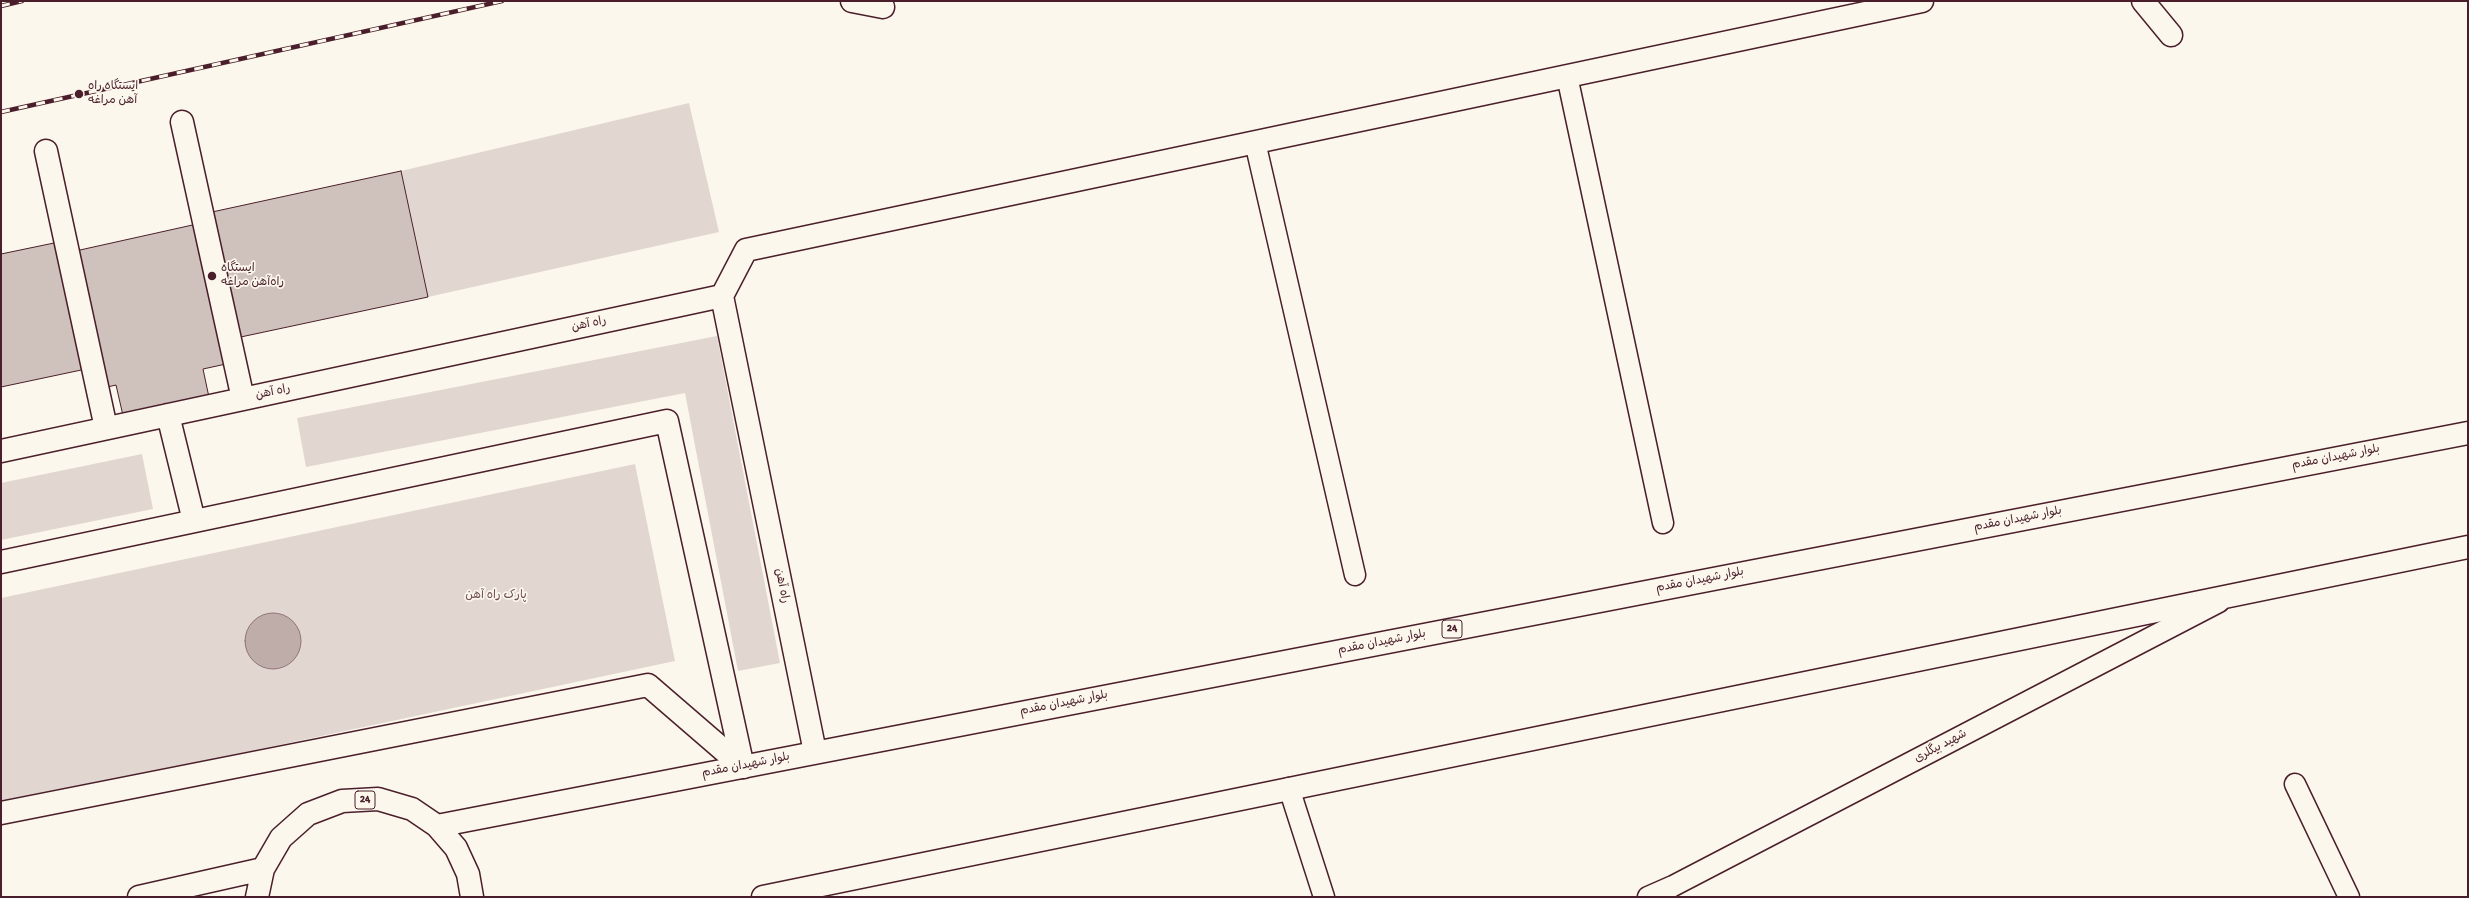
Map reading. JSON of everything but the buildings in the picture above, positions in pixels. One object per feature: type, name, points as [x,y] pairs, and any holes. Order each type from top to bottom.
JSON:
[{"type":"street","points":[[852,1],[883,7]]},
{"type":"street","points":[[722,296],[746,250],[1922,1]]},
{"type":"street","points":[[2143,1],[2172,35]]},
{"type":"street","points":[[182,122],[243,399]]},
{"type":"street","points":[[46,151],[106,428]]},
{"type":"street","name":"راه آهن","points":[[1,451],[722,296],[815,752]]},
{"type":"street","points":[[168,415],[194,521]]},
{"type":"street","points":[[1,562],[667,421],[743,766]]},
{"type":"street","name":"بلوار شهیدان مقدم","points":[[437,826],[2468,433]]},
{"type":"street","points":[[762,897],[2468,547]]},
{"type":"street","points":[[1,813],[648,685],[743,766]]},
{"type":"street","name":"24","points":[[257,897],[263,870],[281,838],[308,814],[342,801],[378,799],[412,810],[437,826],[456,848],[468,874],[472,897]]},
{"type":"street","points":[[139,897],[263,870]]},
{"type":"lane","points":[[1567,76],[1662,523]]},
{"type":"lane","points":[[1255,142],[1355,575]]},
{"type":"lane","name":"شهید بیگلری","points":[[1648,897],[1676,892],[2234,594]]},
{"type":"lane","points":[[2295,784],[2349,897]]},
{"type":"lane","points":[[1289,788],[1324,897]]},
{"type":"green space","points":[[689,103],[719,232],[428,297],[401,171]]},
{"type":"green space","points":[[717,336],[780,663],[738,671],[685,393],[306,467],[297,418]]},
{"type":"green space","points":[[142,454],[153,509],[1,540],[1,483]]},
{"type":"green space","name":"پارک راه آهن","points":[[635,464],[675,661],[1,804],[1,598]]},
{"type":"shaded area","points":[[267,613],[279,613],[289,617],[297,625],[301,635],[301,647],[297,657],[289,665],[279,669],[267,669],[257,665],[249,657],[245,647],[245,635],[249,625],[257,617]]},
{"type":"railway","points":[[1,6],[22,1]]},
{"type":"railway","points":[[1,112],[502,1]]},
{"type":"place","name":"ایستگاه راه آهن مراغه","points":[[79,94]]},
{"type":"place","name":"ایستگاه راه‌آهن مراغه","points":[[212,276]]}]
